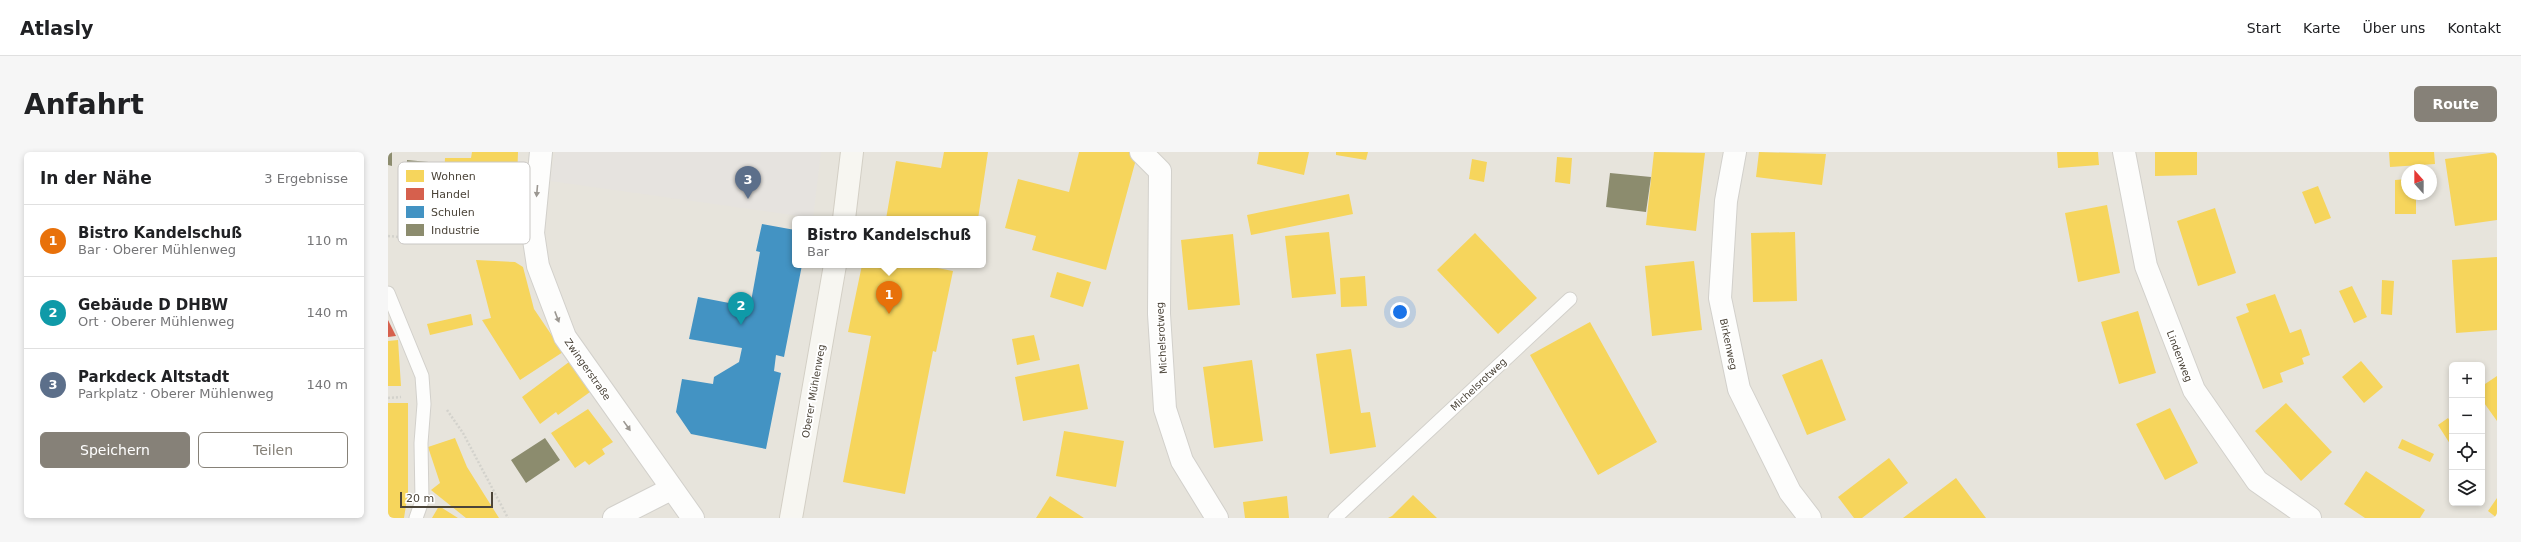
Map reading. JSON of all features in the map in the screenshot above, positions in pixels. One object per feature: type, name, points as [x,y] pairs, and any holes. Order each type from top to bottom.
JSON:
[{"type":"street","name":"Zwingerstraße","points":[[541,152],[533,233],[538,266],[565,337],[671,489],[693,518]]},
{"type":"street","points":[[844,216],[852,152]]},
{"type":"street","name":"Michelsrotweg","points":[[1142,152],[1160,171],[1159,314],[1165,409],[1182,461],[1217,518]]},
{"type":"street","name":"Birkenweg","points":[[1735,152],[1726,201],[1720,298],[1738,389],[1790,492],[1810,518]]},
{"type":"street","name":"Lindenweg","points":[[2124,152],[2146,266],[2194,390],[2257,481],[2310,518]]},
{"type":"street","name":"Oberer Mühlenweg","points":[[791,518],[835,268]]},
{"type":"street","points":[[614,518],[671,489]]},
{"type":"lane","points":[[388,293],[422,376],[424,404],[421,443],[422,501],[416,518]]},
{"type":"lane","name":"Michelsrotweg","points":[[1335,518],[1570,299]]},
{"type":"path","points":[[388,236],[398,237]]},
{"type":"path","points":[[422,376],[463,433],[508,518]]},
{"type":"shaded area","points":[[388,152],[2497,152],[2497,518],[388,518]]},
{"type":"shaded area","points":[[555,152],[821,152],[813,216],[799,216],[550,181]]},
{"type":"building: Wohnen","points":[[472,152],[518,152],[518,162],[445,162],[445,158],[471,158]]},
{"type":"building: Wohnen","points":[[944,152],[988,152],[978,216],[887,216],[896,161],[941,168]]},
{"type":"building: Wohnen","points":[[1079,152],[1138,152],[1106,270],[1032,250],[1036,236],[1005,228],[1018,179],[1069,192]]},
{"type":"building: Wohnen","points":[[1259,152],[1309,152],[1304,175],[1257,164]]},
{"type":"building: Wohnen","points":[[1336,152],[1368,152],[1366,160],[1336,155]]},
{"type":"building: Wohnen","points":[[1654,152],[1705,153],[1696,231],[1646,225]]},
{"type":"building: Wohnen","points":[[1759,152],[1826,154],[1822,185],[1756,177]]},
{"type":"building: Wohnen","points":[[2057,152],[2098,152],[2099,165],[2058,168]]},
{"type":"building: Wohnen","points":[[2155,152],[2197,152],[2197,175],[2155,176]]},
{"type":"building: Wohnen","points":[[2389,152],[2434,152],[2435,164],[2401,164],[2401,166],[2390,167]]},
{"type":"building: Wohnen","points":[[2497,152],[2497,220],[2455,226],[2445,159]]},
{"type":"building: Wohnen","points":[[1557,157],[1572,158],[1570,184],[1555,182]]},
{"type":"building: Wohnen","points":[[1472,159],[1487,162],[1484,182],[1469,179]]},
{"type":"building: Wohnen","points":[[2395,180],[2401,180],[2401,200],[2416,200],[2416,214],[2395,214]]},
{"type":"building: Wohnen","points":[[2318,186],[2331,218],[2315,224],[2302,192]]},
{"type":"building: Wohnen","points":[[1349,194],[1353,214],[1251,235],[1247,215]]},
{"type":"building: Wohnen","points":[[2107,205],[2120,273],[2078,282],[2065,213]]},
{"type":"building: Wohnen","points":[[2215,208],[2236,273],[2198,286],[2177,221]]},
{"type":"building: Wohnen","points":[[1329,232],[1336,294],[1292,298],[1285,236]]},
{"type":"building: Wohnen","points":[[1795,232],[1797,301],[1753,302],[1751,233]]},
{"type":"building: Wohnen","points":[[1475,233],[1537,298],[1498,334],[1437,270]]},
{"type":"building: Wohnen","points":[[1233,234],[1240,305],[1188,310],[1181,240]]},
{"type":"building: Wohnen","points":[[2497,257],[2497,330],[2456,333],[2452,260]]},
{"type":"building: Wohnen","points":[[476,260],[515,262],[523,267],[534,309],[563,352],[520,380],[482,320],[491,318]]},
{"type":"building: Wohnen","points":[[1694,261],[1702,330],[1652,336],[1645,266]]},
{"type":"building: Wohnen","points":[[861,268],[938,268],[953,271],[936,352],[933,351],[905,494],[843,482],[871,336],[848,332]]},
{"type":"building: Wohnen","points":[[1057,272],[1091,282],[1083,307],[1050,297]]},
{"type":"building: Wohnen","points":[[1365,276],[1367,306],[1341,307],[1340,278]]},
{"type":"building: Wohnen","points":[[2382,280],[2394,281],[2392,315],[2381,314]]},
{"type":"building: Wohnen","points":[[2352,286],[2367,317],[2354,323],[2339,291]]},
{"type":"building: Wohnen","points":[[2275,294],[2290,333],[2301,329],[2310,355],[2302,358],[2304,364],[2280,373],[2283,382],[2263,389],[2236,317],[2249,312],[2246,304]]},
{"type":"building: Wohnen","points":[[2138,311],[2156,373],[2119,384],[2101,322]]},
{"type":"building: Wohnen","points":[[471,314],[473,325],[430,335],[427,324]]},
{"type":"building: Wohnen","points":[[1590,322],[1657,442],[1598,475],[1530,355]]},
{"type":"building: Wohnen","points":[[1034,335],[1040,360],[1017,365],[1012,339]]},
{"type":"building: Wohnen","points":[[398,340],[401,386],[388,386],[388,341]]},
{"type":"building: Wohnen","points":[[1351,349],[1361,413],[1370,412],[1376,447],[1330,454],[1316,354]]},
{"type":"building: Wohnen","points":[[1822,359],[1846,420],[1807,435],[1782,375]]},
{"type":"building: Wohnen","points":[[1252,360],[1263,441],[1214,448],[1203,367]]},
{"type":"building: Wohnen","points":[[2361,361],[2383,387],[2364,403],[2342,377]]},
{"type":"building: Wohnen","points":[[569,362],[590,392],[558,415],[556,412],[540,424],[522,397]]},
{"type":"building: Wohnen","points":[[1079,364],[1088,409],[1023,421],[1015,377]]},
{"type":"building: Wohnen","points":[[2497,376],[2497,421],[2485,404],[2485,384]]},
{"type":"building: Wohnen","points":[[388,403],[408,403],[408,493],[404,518],[388,518]]},
{"type":"building: Wohnen","points":[[2286,403],[2332,452],[2301,481],[2255,431]]},
{"type":"building: Wohnen","points":[[2170,408],[2198,463],[2165,480],[2136,424]]},
{"type":"building: Wohnen","points":[[588,409],[613,442],[602,449],[605,454],[589,465],[585,461],[575,468],[551,433]]},
{"type":"building: Wohnen","points":[[2448,418],[2449,420],[2449,442],[2438,425]]},
{"type":"building: Wohnen","points":[[1064,431],[1124,441],[1116,487],[1056,476]]},
{"type":"building: Wohnen","points":[[455,438],[467,467],[499,518],[466,518],[431,490],[440,483],[428,447]]},
{"type":"building: Wohnen","points":[[2402,439],[2434,454],[2430,462],[2398,448]]},
{"type":"building: Wohnen","points":[[1889,458],[1908,483],[1862,518],[1854,518],[1838,497]]},
{"type":"building: Wohnen","points":[[2366,471],[2425,510],[2420,518],[2365,518],[2344,504]]},
{"type":"building: Wohnen","points":[[1956,478],[1986,518],[1903,518]]},
{"type":"building: Wohnen","points":[[1413,495],[1437,518],[1388,518],[1392,516]]},
{"type":"building: Wohnen","points":[[1050,496],[1084,518],[1036,518]]},
{"type":"building: Wohnen","points":[[1287,496],[1289,518],[1245,518],[1243,502]]},
{"type":"building: Wohnen","points":[[2497,498],[2497,518],[2488,511]]},
{"type":"building: Wohnen","points":[[439,506],[458,518],[432,518]]},
{"type":"building: Handel","points":[[388,320],[396,336],[388,337]]},
{"type":"building: Schulen","points":[[762,224],[792,229],[792,268],[801,268],[784,357],[776,355],[774,371],[781,373],[766,449],[691,434],[676,412],[682,379],[713,384],[714,377],[739,362],[742,348],[689,339],[698,297],[750,307],[760,252],[756,251]]},
{"type":"building: Industrie","points":[[388,152],[392,152],[392,166],[388,165]]},
{"type":"building: Industrie","points":[[407,160],[429,162],[407,162]]},
{"type":"building: Industrie","points":[[1610,173],[1651,177],[1646,212],[1606,207]]},
{"type":"building: Industrie","points":[[545,438],[560,460],[526,483],[511,460]]},
{"type":"place","name":"Parkdeck Altstadt","points":[[748,199]]},
{"type":"place","name":"Bistro Kandelschuß","points":[[889,314]]},
{"type":"place","name":"Gebäude D DHBW","points":[[741,325]]}]
